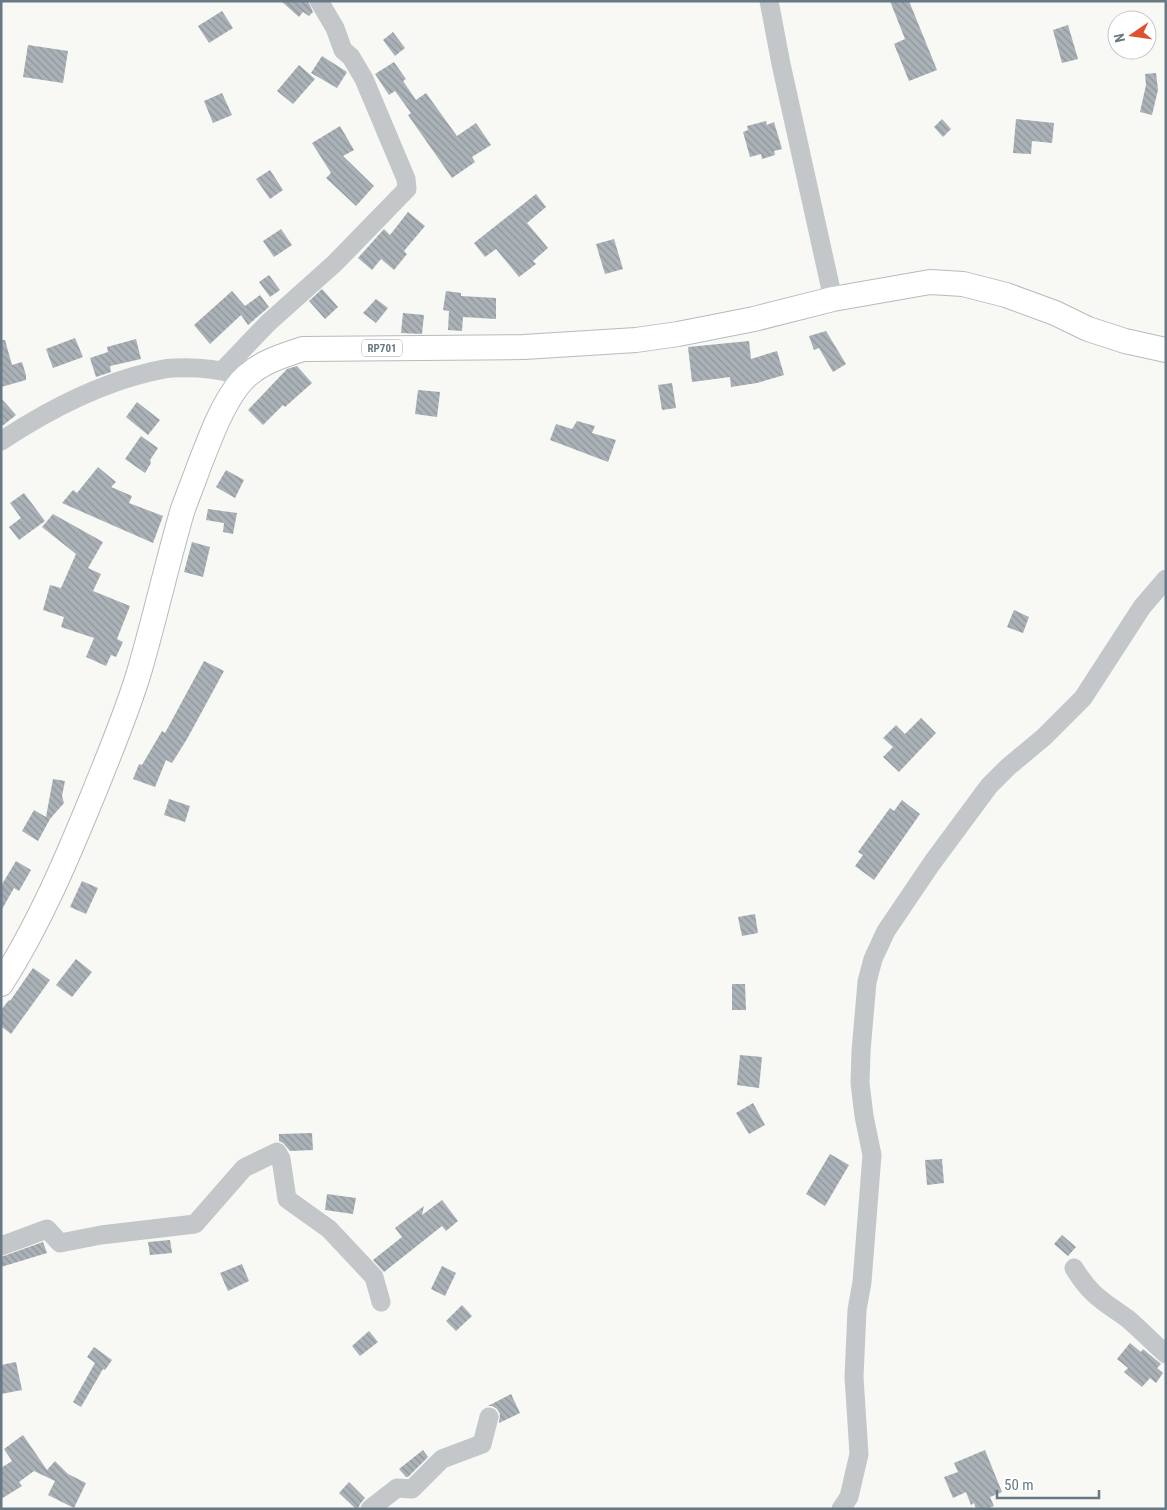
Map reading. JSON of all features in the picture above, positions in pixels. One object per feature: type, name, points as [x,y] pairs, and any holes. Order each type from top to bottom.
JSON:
[{"type":"main road","name":"RP701","points":[[1,984],[23,949],[69,854],[108,758],[140,671],[183,510],[223,408],[233,374],[259,367],[279,356],[304,349],[524,347],[636,340],[754,319],[832,299],[930,282],[963,284],[1006,294],[1055,313],[1088,329],[1125,341],[1166,350]]},
{"type":"street","points":[[1,441],[24,426],[67,404],[137,376],[172,368],[233,374],[268,323],[335,263],[407,189],[406,179],[364,79],[351,57],[343,50],[335,28],[319,1]]},
{"type":"street","points":[[769,1],[832,299]]},
{"type":"street","points":[[841,1509],[849,1497],[859,1454],[854,1377],[857,1310],[862,1282],[872,1155],[861,1092],[861,1051],[867,982],[873,958],[891,923],[932,863],[989,786],[1008,766],[1044,737],[1083,698],[1138,613],[1166,579]]},
{"type":"street","points":[[1,1246],[47,1229],[60,1243],[101,1235],[195,1224],[244,1168],[277,1152],[282,1159],[287,1199],[330,1229],[374,1277],[381,1302]]},
{"type":"street","points":[[1074,1268],[1095,1296],[1129,1320],[1166,1354]]},
{"type":"street","points":[[370,1509],[397,1488],[412,1490],[442,1459],[482,1444],[489,1417]]},
{"type":"building","points":[[281,1],[308,1],[313,12],[309,16],[303,12],[299,17]]},
{"type":"building","points":[[890,1],[909,1],[937,70],[909,81],[894,44],[905,39]]},
{"type":"building","points":[[222,11],[233,28],[209,43],[198,26]]},
{"type":"building","points":[[1068,25],[1078,59],[1062,63],[1053,30]]},
{"type":"building","points":[[393,32],[405,48],[395,56],[383,40]]},
{"type":"building","points":[[28,45],[68,51],[63,83],[23,77]]},
{"type":"building","points":[[322,56],[347,72],[337,88],[311,73]]},
{"type":"building","points":[[394,62],[406,79],[403,81],[416,100],[426,93],[457,136],[476,123],[491,145],[472,157],[475,162],[452,178],[408,115],[411,113],[395,91],[389,95],[375,74]]},
{"type":"building","points":[[299,65],[315,79],[293,104],[277,91]]},
{"type":"building","points":[[1156,73],[1158,90],[1152,115],[1140,112],[1146,85],[1145,74]]},
{"type":"building","points":[[222,93],[232,115],[213,123],[204,101]]},
{"type":"building","points":[[942,119],[951,129],[943,137],[934,127]]},
{"type":"building","points":[[1016,119],[1054,123],[1052,143],[1032,141],[1031,154],[1013,153]]},
{"type":"building","points":[[766,121],[767,125],[774,122],[782,149],[774,151],[775,155],[762,159],[761,154],[750,157],[743,132],[748,130],[747,126]]},
{"type":"building","points":[[340,126],[354,150],[343,156],[374,186],[356,206],[326,178],[331,173],[312,143]]},
{"type":"building","points":[[270,170],[283,190],[270,199],[256,179]]},
{"type":"building","points":[[536,194],[546,207],[527,223],[548,248],[533,261],[536,264],[519,277],[496,249],[485,257],[474,243]]},
{"type":"building","points":[[408,212],[425,226],[404,251],[407,254],[394,270],[381,259],[372,270],[358,258],[384,229],[390,235]]},
{"type":"building","points":[[281,229],[292,245],[274,257],[263,241]]},
{"type":"building","points":[[614,239],[623,269],[605,274],[596,244]]},
{"type":"building","points":[[269,275],[280,290],[270,297],[259,282]]},
{"type":"building","points":[[322,289],[338,307],[325,319],[309,301]]},
{"type":"building","points":[[232,291],[245,306],[260,295],[269,307],[248,325],[241,315],[210,344],[194,325]]},
{"type":"building","points":[[446,291],[461,293],[461,296],[496,298],[496,319],[463,317],[462,331],[448,330],[449,311],[443,310]]},
{"type":"building","points":[[376,299],[388,308],[376,323],[363,313]]},
{"type":"building","points":[[403,313],[424,315],[422,334],[401,333]]},
{"type":"building","points":[[826,331],[846,364],[833,372],[819,348],[814,350],[809,336]]},
{"type":"building","points":[[75,338],[83,357],[53,368],[46,349]]},
{"type":"building","points":[[136,339],[141,359],[110,366],[111,372],[96,377],[90,358],[108,352],[107,347]]},
{"type":"building","points":[[1,340],[5,340],[12,365],[22,362],[26,380],[1,387]]},
{"type":"building","points":[[749,341],[751,359],[777,351],[784,375],[757,383],[731,387],[730,377],[692,382],[688,347]]},
{"type":"building","points":[[297,366],[312,383],[285,407],[283,405],[263,425],[248,410],[287,369]]},
{"type":"building","points":[[672,383],[676,408],[662,410],[658,385]]},
{"type":"building","points":[[418,390],[440,392],[437,417],[415,414]]},
{"type":"building","points":[[1,398],[16,415],[1,427]]},
{"type":"building","points":[[137,402],[160,420],[148,435],[126,417]]},
{"type":"building","points":[[577,421],[595,426],[592,433],[616,440],[608,462],[550,440],[556,424],[572,429]]},
{"type":"building","points":[[141,436],[158,448],[150,460],[151,463],[145,473],[125,459]]},
{"type":"building","points":[[98,467],[116,482],[111,487],[132,496],[129,503],[163,516],[153,543],[62,503],[73,490],[77,493]]},
{"type":"building","points":[[226,470],[244,480],[235,498],[216,487]]},
{"type":"building","points":[[24,493],[45,521],[19,540],[9,527],[21,518],[10,503]]},
{"type":"building","points":[[208,509],[237,513],[233,534],[223,532],[224,523],[206,520]]},
{"type":"building","points":[[53,514],[103,542],[88,568],[101,574],[93,591],[130,606],[117,639],[123,642],[116,657],[111,655],[106,666],[86,657],[94,638],[61,627],[64,617],[43,610],[50,585],[61,588],[76,554],[42,527]]},
{"type":"building","points":[[192,542],[210,547],[203,577],[184,572]]},
{"type":"building","points":[[1014,610],[1029,617],[1023,633],[1007,627]]},
{"type":"building","points":[[204,661],[224,671],[187,739],[172,763],[166,760],[155,787],[133,779],[139,764],[142,765],[162,731],[165,733]]},
{"type":"building","points":[[921,718],[936,733],[899,772],[883,757],[893,747],[883,738],[896,725],[905,734]]},
{"type":"building","points":[[53,779],[65,781],[62,796],[64,803],[50,819],[38,841],[22,831],[34,810],[46,817]]},
{"type":"building","points":[[169,799],[190,806],[185,822],[164,815]]},
{"type":"building","points":[[902,800],[920,814],[874,880],[855,866],[863,855],[858,852],[890,808],[894,811]]},
{"type":"building","points":[[16,861],[31,870],[19,891],[14,888],[1,911],[1,886]]},
{"type":"building","points":[[82,881],[98,888],[86,914],[70,907]]},
{"type":"building","points":[[755,914],[758,933],[742,936],[738,917]]},
{"type":"building","points":[[76,959],[92,972],[72,997],[56,985]]},
{"type":"building","points":[[33,968],[50,980],[11,1034],[1,1026],[1,1010],[10,1001]]},
{"type":"building","points":[[732,984],[745,984],[746,1010],[732,1010]]},
{"type":"building","points":[[740,1055],[762,1057],[759,1088],[737,1085]]},
{"type":"building","points":[[753,1103],[765,1125],[749,1134],[736,1113]]},
{"type":"building","points":[[312,1133],[313,1150],[290,1151],[279,1141],[279,1134]]},
{"type":"building","points":[[830,1154],[849,1165],[825,1206],[806,1194]]},
{"type":"building","points":[[942,1159],[944,1183],[927,1185],[925,1160]]},
{"type":"building","points":[[327,1194],[356,1198],[353,1214],[325,1210]]},
{"type":"building","points":[[442,1200],[458,1221],[446,1231],[442,1226],[384,1272],[373,1260],[402,1237],[395,1228],[424,1206],[422,1215]]},
{"type":"building","points":[[1062,1235],[1076,1247],[1068,1256],[1054,1244]]},
{"type":"building","points":[[170,1240],[172,1253],[150,1255],[148,1242]]},
{"type":"building","points":[[43,1242],[47,1253],[1,1267],[1,1257]]},
{"type":"building","points":[[242,1264],[249,1281],[228,1291],[220,1273]]},
{"type":"building","points":[[442,1266],[456,1273],[445,1296],[431,1289]]},
{"type":"building","points":[[462,1305],[472,1316],[456,1331],[446,1321]]},
{"type":"building","points":[[369,1331],[378,1342],[360,1356],[352,1346]]},
{"type":"building","points":[[1130,1343],[1141,1352],[1143,1349],[1161,1364],[1157,1368],[1163,1373],[1156,1383],[1150,1378],[1142,1387],[1124,1372],[1128,1368],[1117,1359]]},
{"type":"building","points":[[94,1347],[112,1360],[105,1370],[103,1369],[81,1407],[73,1402],[95,1363],[87,1357]]},
{"type":"building","points":[[16,1362],[22,1390],[1,1394],[1,1365]]},
{"type":"building","points":[[511,1394],[520,1413],[499,1423],[500,1414],[497,1409],[488,1406]]},
{"type":"building","points":[[23,1435],[47,1470],[55,1461],[68,1474],[86,1483],[74,1508],[48,1495],[55,1481],[34,1471],[19,1482],[22,1486],[1,1499],[1,1468],[12,1461],[4,1449]]},
{"type":"building","points":[[423,1450],[428,1457],[406,1477],[399,1469]]},
{"type":"building","points":[[985,1450],[1002,1492],[990,1497],[994,1506],[987,1509],[976,1509],[974,1503],[971,1505],[966,1492],[953,1498],[944,1477],[958,1472],[954,1463]]},
{"type":"building","points":[[349,1482],[365,1498],[358,1509],[339,1493]]}]
